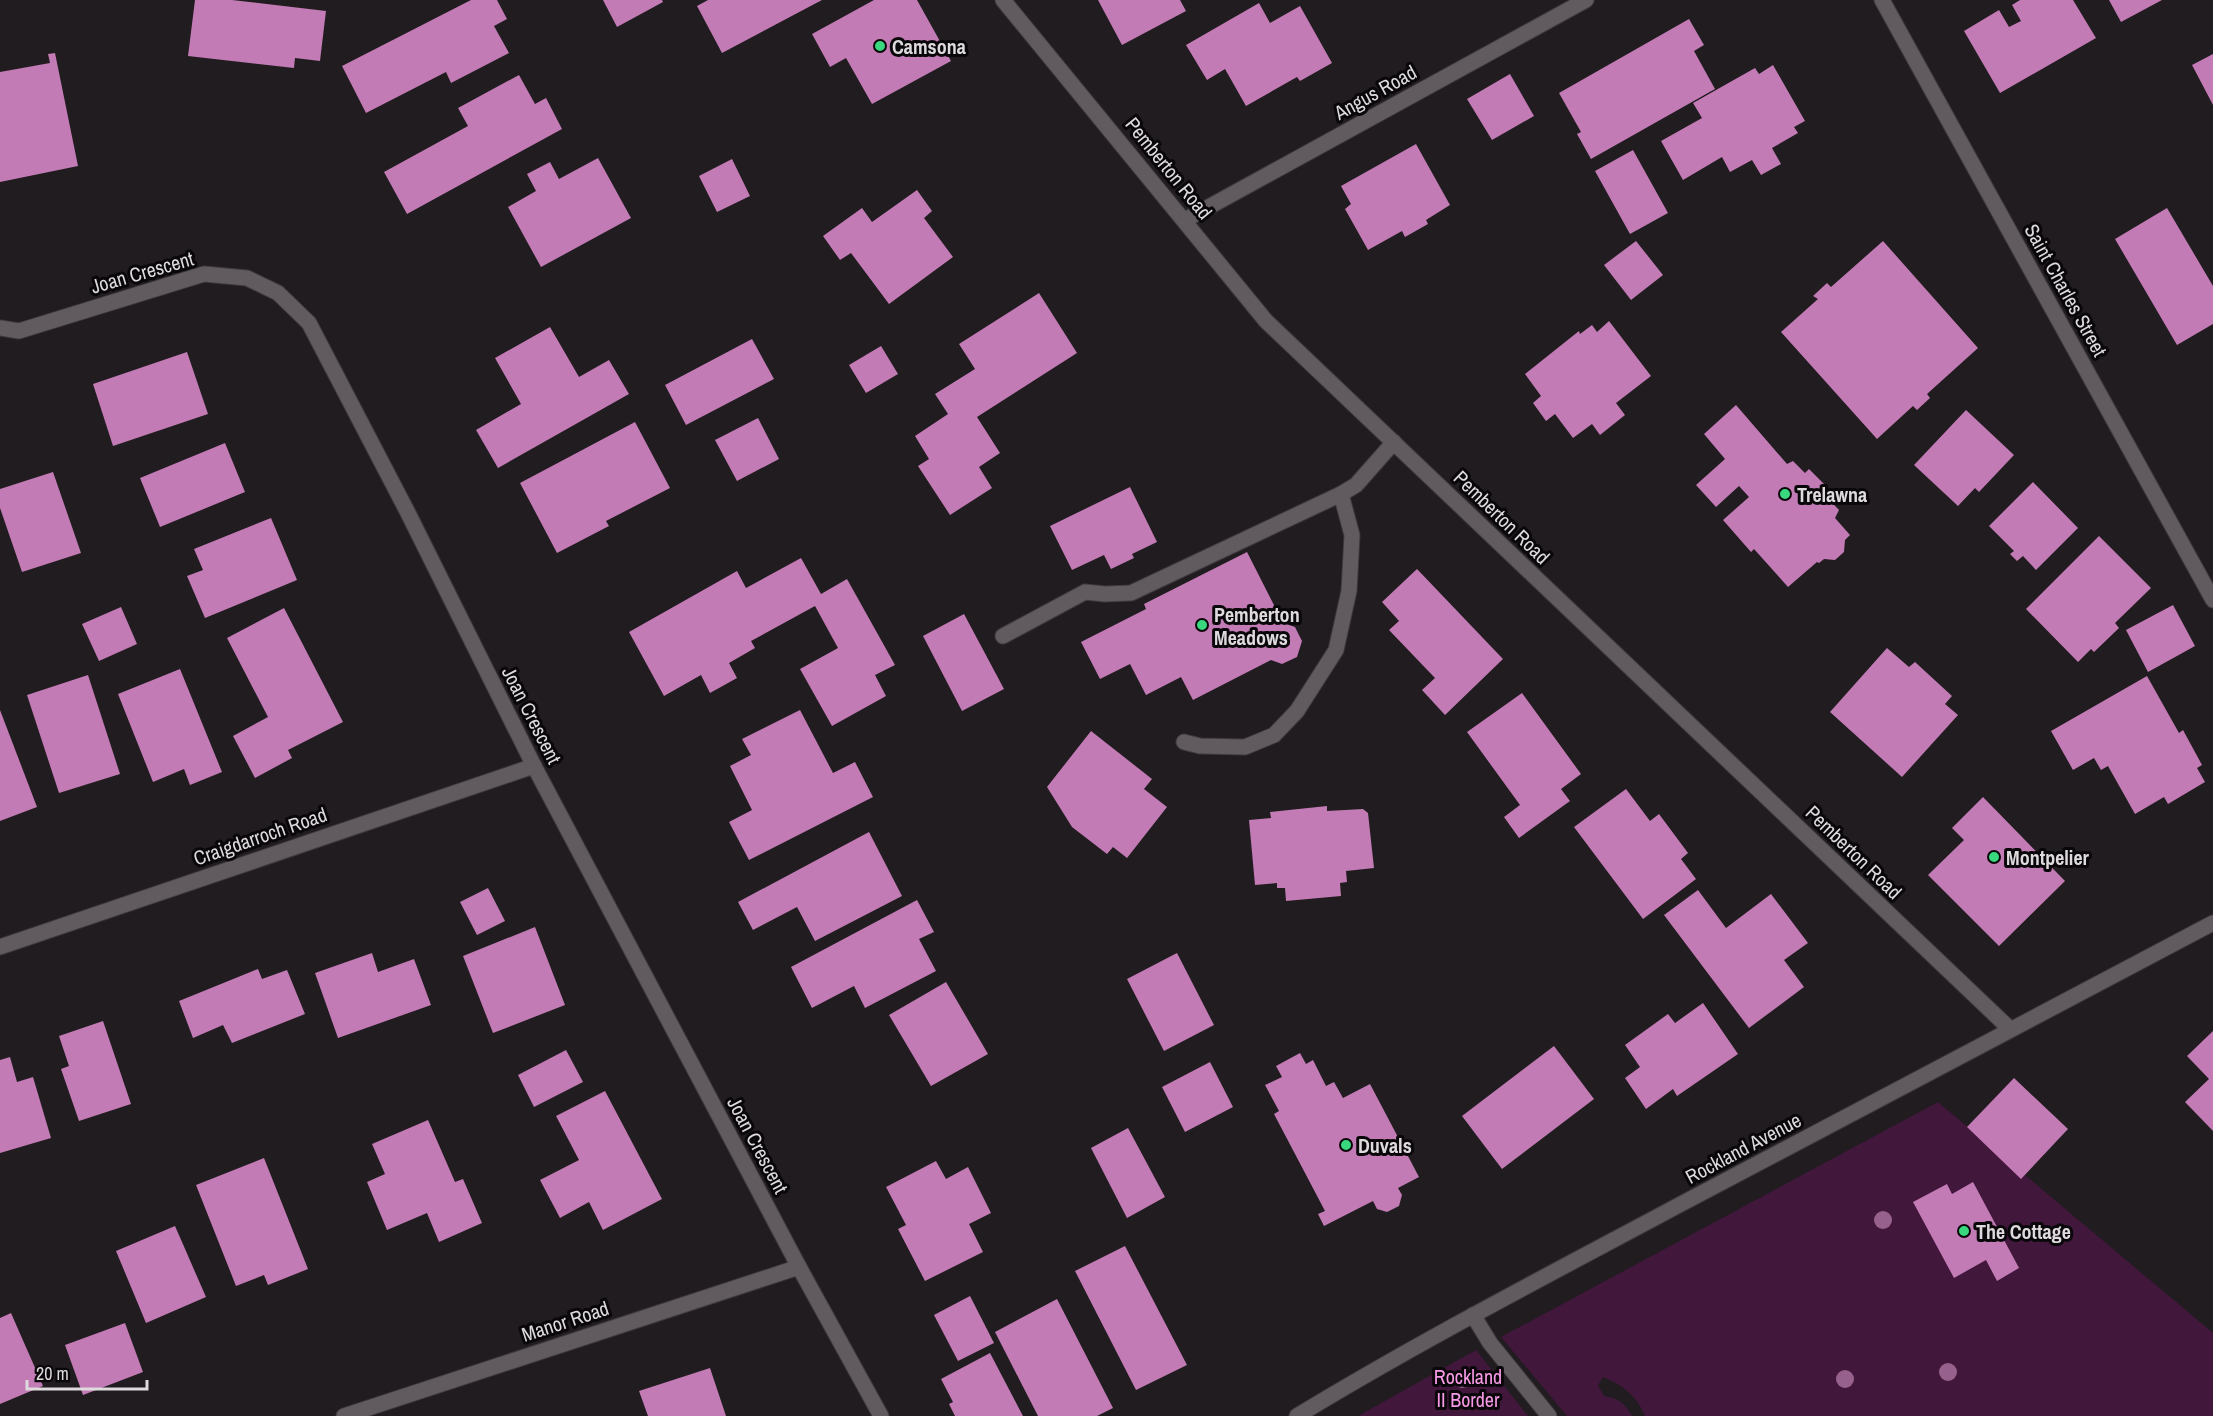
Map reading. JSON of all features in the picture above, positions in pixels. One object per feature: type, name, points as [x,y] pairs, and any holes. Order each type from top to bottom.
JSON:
[{"type":"street","name":"Pemberton Road","points":[[1003,0],[1266,321],[2010,1029]]},
{"type":"street","name":"Angus Road","points":[[1185,220],[1586,0]]},
{"type":"street","name":"Saint Charles Street","points":[[1882,0],[2213,600]]},
{"type":"street","name":"Joan Crescent","points":[[0,328],[19,331],[204,274],[247,278],[278,293],[309,323],[408,513],[534,766],[799,1267],[881,1416]]},
{"type":"street","points":[[1003,636],[1085,592],[1131,593],[1341,494],[1356,485],[1394,442]]},
{"type":"street","points":[[1184,742],[1200,746],[1245,747],[1274,735],[1297,711],[1336,650],[1349,591],[1352,535],[1341,494]]},
{"type":"street","name":"Craigdarroch Road","points":[[0,947],[534,766]]},
{"type":"street","name":"Rockland Avenue","points":[[1297,1416],[1367,1373],[1473,1316],[2010,1029],[2213,924]]},
{"type":"street","name":"Manor Road","points":[[344,1416],[799,1267]]},
{"type":"street","points":[[1473,1316],[1490,1343],[1549,1416]]},
{"type":"green space","points":[[1938,1102],[2213,1333],[2213,1416],[1645,1416],[1638,1403],[1628,1392],[1603,1377],[1598,1385],[1604,1396],[1621,1402],[1632,1416],[1567,1416],[1501,1337]]},
{"type":"green space","name":"Rockland II Border","points":[[1476,1350],[1528,1416],[1358,1416]]},
{"type":"building","points":[[195,0],[232,0],[326,11],[320,61],[295,58],[294,68],[188,56]]},
{"type":"building","points":[[471,0],[497,0],[507,19],[494,26],[509,53],[451,83],[446,72],[366,113],[342,66]]},
{"type":"building","points":[[603,0],[662,0],[663,2],[617,27]]},
{"type":"building","points":[[708,0],[822,0],[722,53],[697,6]]},
{"type":"building","name":"Camsona","points":[[874,0],[917,0],[951,61],[872,104],[846,58],[830,67],[812,34]]},
{"type":"building","points":[[1098,0],[1180,0],[1186,11],[1122,45]]},
{"type":"building","points":[[2020,0],[2073,0],[2096,38],[2000,93],[1964,31],[1999,10],[2009,27],[2021,21],[2012,5]]},
{"type":"building","points":[[2109,0],[2162,0],[2121,22]]},
{"type":"building","points":[[1259,3],[1270,23],[1300,6],[1332,63],[1300,81],[1297,77],[1246,106],[1225,69],[1207,80],[1186,45]]},
{"type":"building","points":[[1689,19],[1704,45],[1694,51],[1715,89],[1591,159],[1577,134],[1581,132],[1559,93]]},
{"type":"building","points":[[55,53],[78,166],[0,182],[0,72],[50,63],[48,54]]},
{"type":"building","points":[[2213,54],[2213,105],[2192,65]]},
{"type":"building","points":[[1773,65],[1805,121],[1794,127],[1798,133],[1772,148],[1781,164],[1761,175],[1752,160],[1730,172],[1722,157],[1683,180],[1661,141],[1702,118],[1693,103],[1755,68],[1759,74]]},
{"type":"building","points":[[1510,74],[1534,116],[1492,140],[1467,99]]},
{"type":"building","points":[[519,75],[535,104],[546,98],[562,129],[407,214],[384,172],[468,126],[458,108]]},
{"type":"building","points":[[1416,144],[1450,205],[1426,220],[1428,224],[1405,237],[1402,231],[1368,250],[1345,209],[1351,204],[1341,186]]},
{"type":"building","points":[[1633,150],[1668,213],[1630,234],[1595,171]]},
{"type":"building","points":[[598,158],[631,218],[541,267],[508,207],[536,191],[527,174],[550,162],[559,179]]},
{"type":"building","points":[[732,159],[750,196],[717,212],[699,176]]},
{"type":"building","points":[[917,190],[932,211],[924,218],[953,257],[889,304],[851,253],[840,260],[823,236],[862,208],[872,222]]},
{"type":"building","points":[[2167,208],[2213,286],[2213,324],[2177,345],[2115,239]]},
{"type":"building","points":[[1636,241],[1663,275],[1631,300],[1604,265]]},
{"type":"building","points":[[1883,241],[1978,348],[1927,394],[1930,398],[1917,410],[1913,406],[1877,439],[1781,332],[1818,299],[1813,296],[1827,283],[1831,287]]},
{"type":"building","points":[[1039,293],[1077,353],[977,417],[1000,453],[979,467],[992,488],[950,515],[918,466],[929,459],[915,436],[948,414],[935,394],[975,369],[959,344]]},
{"type":"building","points":[[1609,321],[1651,376],[1616,403],[1625,415],[1600,435],[1592,424],[1573,438],[1555,414],[1546,421],[1533,403],[1541,396],[1525,374],[1579,331],[1580,334],[1592,325],[1597,332]]},
{"type":"building","points":[[550,327],[579,377],[609,360],[629,394],[498,468],[476,430],[521,404],[495,358]]},
{"type":"building","points":[[752,339],[774,379],[686,425],[665,385]]},
{"type":"building","points":[[881,346],[898,374],[866,393],[849,365]]},
{"type":"building","points":[[187,352],[208,414],[113,446],[93,384]]},
{"type":"building","name":"Trelawna","points":[[1736,405],[1787,464],[1793,461],[1805,473],[1809,469],[1826,486],[1821,491],[1839,510],[1835,518],[1850,535],[1845,540],[1844,552],[1835,560],[1824,559],[1817,562],[1788,587],[1754,549],[1751,552],[1723,520],[1749,497],[1739,486],[1716,507],[1696,485],[1725,459],[1704,434]]},
{"type":"building","points":[[1966,410],[2014,455],[1979,492],[1975,488],[1958,506],[1914,465]]},
{"type":"building","points":[[758,418],[779,459],[737,481],[715,440]]},
{"type":"building","points":[[635,422],[670,488],[606,521],[609,526],[557,553],[520,483]]},
{"type":"building","points":[[225,443],[245,492],[160,527],[140,478]]},
{"type":"building","points":[[53,472],[81,553],[22,572],[0,508],[0,489]]},
{"type":"building","points":[[2033,482],[2078,528],[2036,570],[2023,556],[2017,561],[2010,554],[2014,551],[1989,526]]},
{"type":"building","points":[[1130,487],[1157,542],[1132,554],[1134,558],[1111,569],[1104,555],[1072,570],[1050,526]]},
{"type":"building","points":[[271,518],[297,580],[205,618],[187,576],[203,570],[194,549]]},
{"type":"building","points":[[2099,536],[2151,588],[2115,623],[2119,628],[2094,652],[2091,649],[2078,662],[2026,609]]},
{"type":"building","name":"Pemberton Meadows","points":[[1247,552],[1283,623],[1295,627],[1302,641],[1297,657],[1282,664],[1271,660],[1193,700],[1181,677],[1146,695],[1130,664],[1100,679],[1081,642],[1146,609],[1144,604]]},
{"type":"building","points":[[801,558],[821,594],[847,579],[895,665],[875,675],[886,696],[832,726],[800,669],[838,648],[815,606],[751,641],[755,648],[729,663],[737,678],[710,693],[701,675],[664,696],[629,632],[737,571],[746,588]]},
{"type":"building","points":[[1417,569],[1503,659],[1445,715],[1422,690],[1435,678],[1389,630],[1399,621],[1382,602]]},
{"type":"building","points":[[2173,605],[2195,646],[2148,672],[2126,630]]},
{"type":"building","points":[[121,607],[137,644],[99,661],[82,624]]},
{"type":"building","points":[[284,608],[343,722],[288,750],[292,758],[255,778],[233,736],[268,717],[227,638]]},
{"type":"building","points":[[964,614],[1004,689],[962,711],[923,636]]},
{"type":"building","points":[[1887,648],[1909,667],[1915,662],[1952,696],[1945,704],[1958,715],[1902,777],[1830,712]]},
{"type":"building","points":[[180,669],[222,772],[190,785],[184,769],[153,782],[118,694]]},
{"type":"building","points":[[88,675],[120,774],[59,793],[27,695]]},
{"type":"building","points":[[2147,676],[2179,733],[2183,730],[2202,765],[2197,768],[2205,782],[2168,804],[2164,797],[2135,814],[2108,766],[2101,770],[2094,758],[2073,770],[2051,731]]},
{"type":"building","points":[[1522,693],[1581,774],[1561,789],[1570,801],[1519,838],[1504,817],[1520,805],[1467,732]]},
{"type":"building","points":[[0,710],[37,807],[0,821]]},
{"type":"building","points":[[800,710],[833,773],[855,762],[873,797],[749,860],[729,822],[752,810],[730,766],[751,755],[742,739]]},
{"type":"building","points":[[1091,731],[1152,779],[1144,789],[1167,807],[1127,858],[1113,847],[1107,854],[1072,827],[1047,787]]},
{"type":"building","points":[[1626,789],[1650,821],[1659,814],[1688,853],[1681,859],[1696,879],[1643,919],[1574,827]]},
{"type":"building","name":"Montpelier","points":[[1983,797],[2065,881],[1999,946],[1928,875],[1964,840],[1952,828]]},
{"type":"building","points":[[1327,806],[1327,811],[1363,809],[1368,813],[1374,868],[1346,871],[1347,882],[1340,883],[1341,896],[1286,901],[1285,888],[1277,888],[1277,883],[1255,885],[1249,820],[1271,818],[1270,812]]},
{"type":"building","points":[[869,832],[902,896],[815,941],[797,907],[753,930],[738,902]]},
{"type":"building","points":[[488,888],[505,921],[477,935],[460,902]]},
{"type":"building","points":[[1698,890],[1726,928],[1771,894],[1808,943],[1784,960],[1804,987],[1749,1028],[1664,915]]},
{"type":"building","points":[[917,900],[934,932],[919,939],[936,971],[865,1008],[854,986],[812,1008],[791,967]]},
{"type":"building","points":[[535,927],[565,1005],[493,1033],[463,956]]},
{"type":"building","points":[[372,953],[378,972],[414,959],[431,1005],[338,1038],[315,973]]},
{"type":"building","points":[[1177,953],[1214,1025],[1164,1051],[1127,979]]},
{"type":"building","points":[[258,969],[262,979],[287,970],[305,1014],[232,1043],[223,1025],[193,1038],[179,1001]]},
{"type":"building","points":[[946,982],[988,1054],[931,1086],[889,1015]]},
{"type":"building","points":[[1703,1003],[1738,1054],[1677,1096],[1673,1089],[1646,1109],[1625,1078],[1640,1067],[1625,1045],[1668,1014],[1675,1023]]},
{"type":"building","points":[[103,1021],[131,1104],[79,1121],[61,1069],[69,1066],[59,1036]]},
{"type":"building","points":[[2213,1031],[2213,1131],[2185,1102],[2209,1079],[2187,1056]]},
{"type":"building","points":[[1554,1046],[1594,1099],[1502,1169],[1462,1116]]},
{"type":"building","points":[[566,1050],[583,1082],[534,1107],[518,1075]]},
{"type":"building","name":"Duvals","points":[[1300,1053],[1306,1064],[1313,1060],[1326,1086],[1334,1082],[1343,1098],[1370,1084],[1419,1177],[1398,1188],[1402,1195],[1399,1206],[1387,1212],[1377,1209],[1373,1201],[1324,1226],[1318,1214],[1325,1211],[1274,1114],[1279,1111],[1265,1085],[1282,1077],[1276,1066]]},
{"type":"building","points":[[10,1057],[17,1082],[33,1077],[51,1138],[0,1153],[0,1060]]},
{"type":"building","points":[[1210,1062],[1233,1107],[1185,1132],[1162,1087]]},
{"type":"building","points":[[2014,1078],[2068,1129],[2021,1179],[1967,1127]]},
{"type":"building","points":[[605,1091],[662,1199],[603,1230],[589,1202],[560,1218],[540,1180],[579,1160],[556,1116]]},
{"type":"building","points":[[428,1120],[455,1182],[463,1179],[482,1223],[439,1242],[427,1213],[387,1230],[367,1182],[385,1174],[372,1144]]},
{"type":"building","points":[[1128,1128],[1165,1197],[1127,1218],[1091,1148]]},
{"type":"building","points":[[264,1158],[308,1269],[268,1285],[264,1275],[236,1286],[196,1185]]},
{"type":"building","points":[[936,1161],[946,1179],[968,1167],[991,1213],[969,1224],[983,1252],[925,1281],[898,1229],[906,1225],[886,1187]]},
{"type":"building","name":"The Cottage","points":[[1973,1182],[2019,1268],[1997,1281],[1986,1260],[1954,1278],[1913,1202],[1947,1184],[1952,1194]]},
{"type":"building","points":[[175,1226],[206,1297],[146,1323],[116,1251]]},
{"type":"building","points":[[1125,1246],[1187,1365],[1136,1390],[1075,1271]]},
{"type":"building","points":[[970,1296],[994,1343],[958,1361],[934,1315]]},
{"type":"building","points":[[1057,1299],[1113,1408],[1097,1416],[1038,1416],[995,1332]]},
{"type":"building","points":[[11,1313],[43,1386],[0,1404],[0,1318]]},
{"type":"building","points":[[125,1323],[143,1372],[83,1395],[65,1345]]},
{"type":"building","points":[[990,1353],[1023,1416],[955,1416],[949,1404],[953,1402],[941,1379]]},
{"type":"building","points":[[710,1368],[726,1416],[648,1416],[639,1391]]},
{"type":"place","name":"Camsona","points":[[880,46]]},
{"type":"place","name":"Trelawna","points":[[1785,494]]},
{"type":"place","name":"Pemberton Meadows","points":[[1202,625]]},
{"type":"place","name":"Montpelier","points":[[1994,857]]},
{"type":"place","name":"Duvals","points":[[1346,1145]]},
{"type":"place","name":"The Cottage","points":[[1964,1231]]}]
